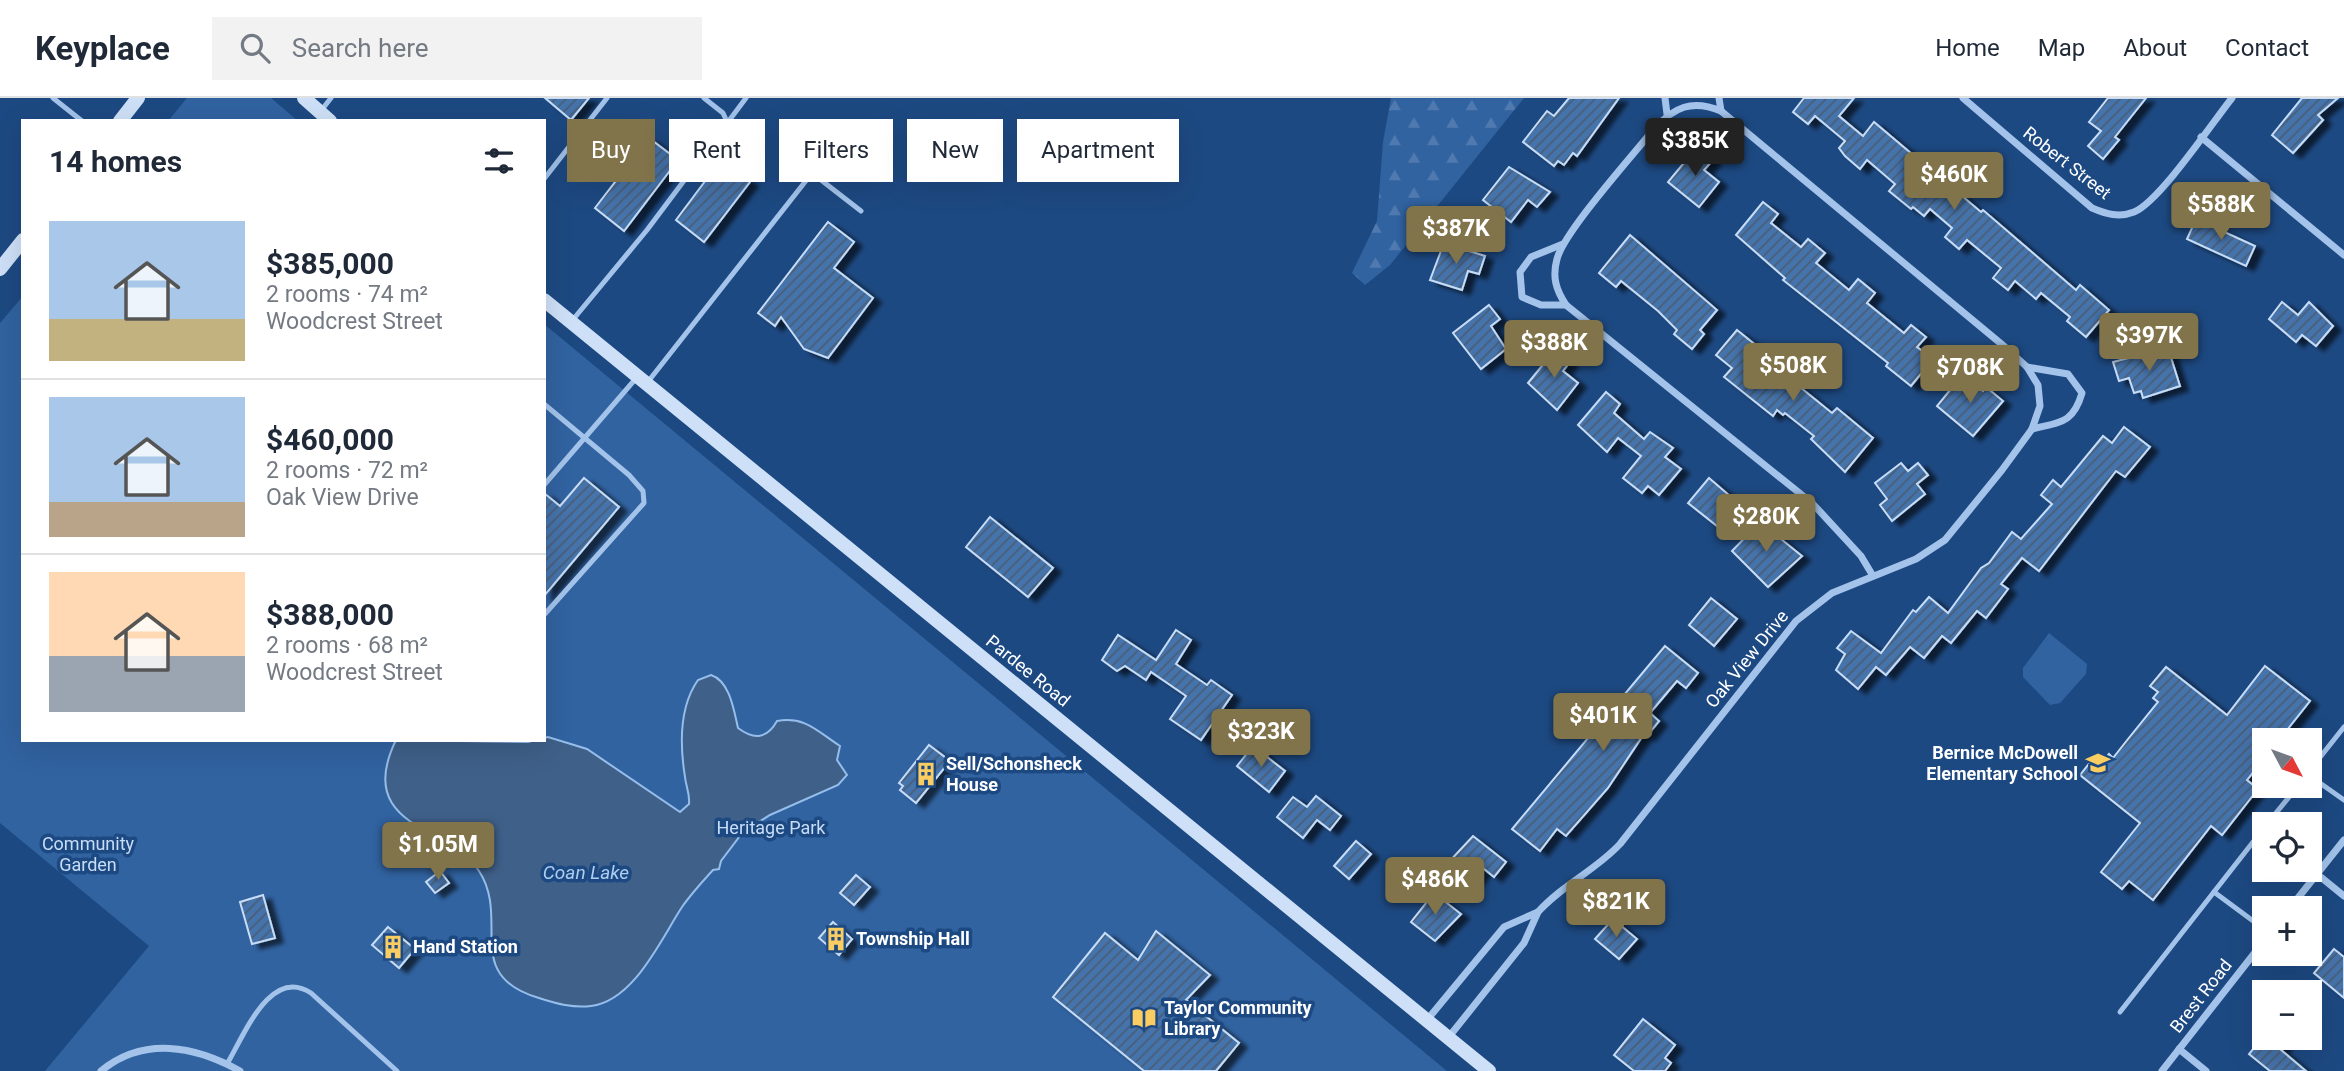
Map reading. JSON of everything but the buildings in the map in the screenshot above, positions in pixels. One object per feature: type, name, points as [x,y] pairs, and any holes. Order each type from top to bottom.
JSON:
[{"type":"main road","points":[[122,119],[138,98]]},
{"type":"main road","points":[[304,98],[325,117]]},
{"type":"main road","points":[[0,269],[21,243]]},
{"type":"main road","name":"Pardee Road","points":[[546,302],[1489,1071]]},
{"type":"street","points":[[1665,98],[1667,114],[1563,244],[1554,273],[1556,290],[1566,305],[1813,504],[1861,556],[1873,576]]},
{"type":"street","points":[[1719,98],[1721,111]]},
{"type":"street","name":"Robert Street","points":[[1963,98],[2092,208],[2103,213],[2123,215],[2141,208],[2201,137]]},
{"type":"street","points":[[2232,98],[2201,137],[2344,255]]},
{"type":"street","name":"Oak View Drive","points":[[1448,1038],[1524,943],[1538,912],[1548,901],[1595,869],[1620,844],[1796,621],[1832,593],[1916,559],[1956,530],[2032,429],[2040,406],[2038,385],[2027,367],[1721,111],[1692,105],[1667,114]]},
{"type":"street","points":[[1563,244],[1531,257],[1520,272],[1522,297],[1541,306],[1566,305]]},
{"type":"street","points":[[2027,367],[2068,374],[2082,393],[2077,408],[2067,420],[2032,429]]},
{"type":"street","points":[[2322,868],[2344,840]]},
{"type":"street","points":[[2322,878],[2344,897]]},
{"type":"street","points":[[2300,896],[2311,882]]},
{"type":"street","name":"Oak View Drive","points":[[1427,1020],[1504,927],[1538,912]]},
{"type":"street","name":"Brest Road","points":[[2162,1071],[2252,956]]},
{"type":"street","points":[[102,1071],[113,1062],[131,1055],[165,1047],[185,1048],[240,1071]]},
{"type":"street","points":[[2179,1049],[2206,1071]]},
{"type":"lane","points":[[53,98],[79,119]]},
{"type":"lane","points":[[325,117],[331,98]]},
{"type":"lane","points":[[546,176],[607,98]]},
{"type":"lane","points":[[704,98],[723,113],[725,119]]},
{"type":"lane","points":[[731,119],[746,98]]},
{"type":"lane","points":[[546,483],[643,379],[812,173],[861,211]]},
{"type":"lane","points":[[571,322],[683,182]]},
{"type":"lane","points":[[546,406],[629,475],[643,491],[644,503],[546,613]]},
{"type":"lane","points":[[2322,755],[2344,727]]},
{"type":"lane","points":[[2322,784],[2344,800]]},
{"type":"lane","points":[[2277,812],[2288,798]]},
{"type":"lane","points":[[2119,1012],[2252,844]]},
{"type":"lane","points":[[2214,892],[2252,920]]},
{"type":"lane","points":[[227,1064],[266,1001],[280,989],[294,985],[311,993],[397,1071]]},
{"type":"green space","points":[[187,98],[271,98],[296,119],[170,119]]},
{"type":"green space","points":[[1391,98],[1524,98],[1390,265],[1365,285],[1352,273],[1377,221],[1383,142]]},
{"type":"green space","name":"Heritage Park","points":[[21,298],[21,742],[546,742],[546,326],[1447,1071],[45,1071],[149,946],[0,823],[0,323]]},
{"type":"green space","points":[[2049,633],[2087,664],[2086,674],[2060,703],[2050,705],[2023,677],[2023,668]]},
{"type":"water","name":"Coan Lake","points":[[711,675],[723,683],[733,705],[738,728],[749,734],[760,736],[769,731],[777,721],[787,720],[803,723],[817,730],[840,746],[837,760],[847,775],[838,785],[770,815],[743,832],[721,861],[719,869],[713,870],[685,902],[645,967],[620,993],[606,1002],[591,1006],[565,1005],[515,988],[501,975],[494,961],[488,890],[479,871],[465,856],[410,822],[396,808],[387,791],[386,769],[395,742],[546,742],[548,737],[587,749],[680,812],[689,804],[682,753],[682,727],[687,702],[698,680]]},
{"type":"place","name":"Bernice McDowell Elementary School","points":[[2098,763]]},
{"type":"place","name":"Sell/Schonsheck House","points":[[926,774]]},
{"type":"place","name":"Township Hall","points":[[836,939]]},
{"type":"place","name":"Hand Station","points":[[393,947]]},
{"type":"place","name":"Taylor Community Library","points":[[1144,1018]]},
{"type":"park label","name":"Community Garden","points":[[88,854]]}]
